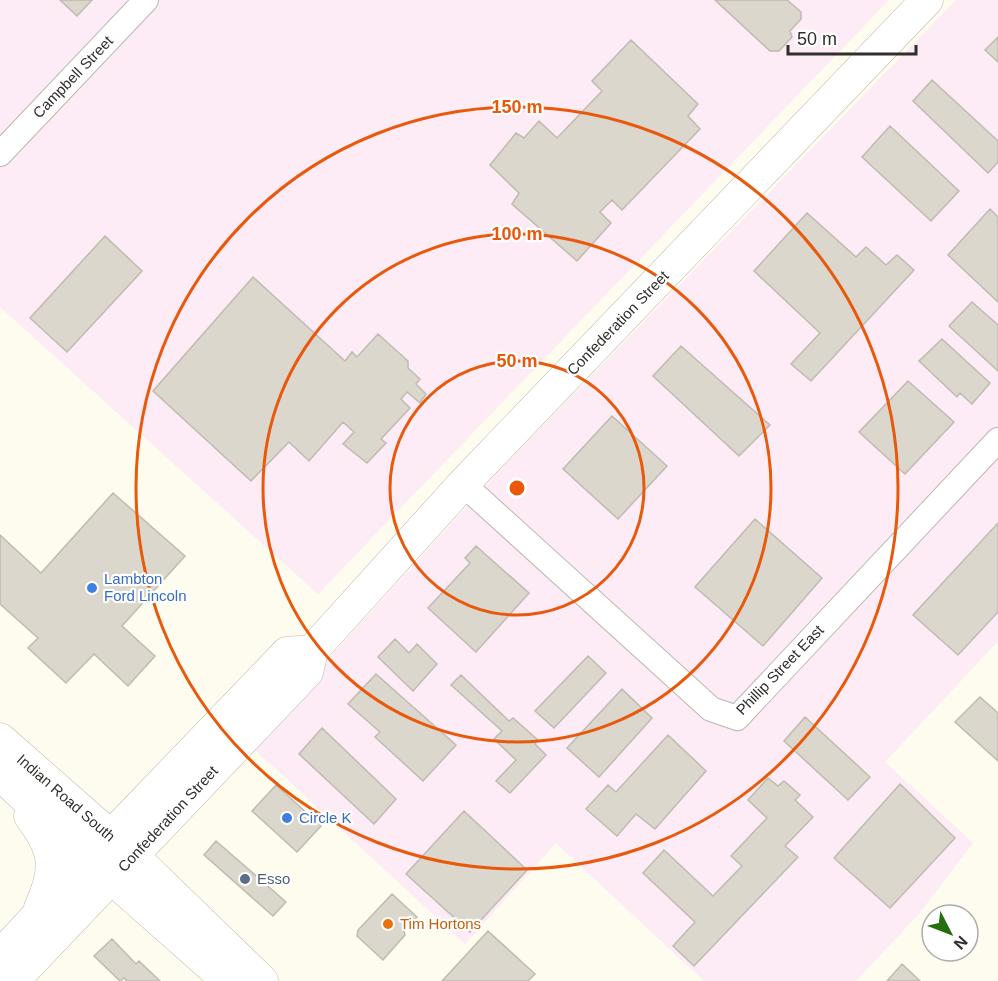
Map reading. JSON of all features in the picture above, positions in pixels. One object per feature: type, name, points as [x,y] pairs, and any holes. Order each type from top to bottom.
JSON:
[{"type":"main road","name":"Confederation Street","points":[[0,956],[34,919],[111,857],[172,815],[307,672],[312,651],[463,484],[927,0]]},
{"type":"main road","name":"Confederation Street","points":[[13,981],[111,857],[287,653],[312,651]]},
{"type":"main road","name":"Indian Road South","points":[[0,739],[111,857],[231,967],[262,981]]},
{"type":"main road","name":"Indian Road South","points":[[0,774],[111,857]]},
{"type":"main road","points":[[0,780],[41,830],[50,850],[53,864],[52,874],[47,893],[34,919]]},
{"type":"main road","points":[[172,815],[159,841],[162,865],[231,967]]},
{"type":"street","name":"Campbell Street","points":[[0,154],[146,0]]},
{"type":"street","name":"Phillip Street East","points":[[463,484],[711,709],[737,718],[998,440]]},
{"type":"shaded area","points":[[0,0],[889,0],[318,594],[0,307]]},
{"type":"shaded area","points":[[956,0],[998,0],[998,641],[885,762],[973,843],[927,903],[920,903],[918,915],[856,981],[704,981],[556,843],[465,944],[250,745],[499,471]]},
{"type":"building","points":[[60,0],[92,0],[77,16]]},
{"type":"building","points":[[715,0],[787,0],[801,12],[801,19],[790,31],[792,37],[779,51],[770,51]]},
{"type":"building","points":[[998,37],[998,62],[985,50]]},
{"type":"building","points":[[631,40],[698,104],[688,116],[700,129],[622,210],[612,200],[600,212],[611,223],[577,261],[512,204],[519,193],[490,165],[516,133],[524,138],[539,121],[557,138],[602,91],[592,81]]},
{"type":"building","points":[[932,80],[998,141],[998,162],[988,173],[913,101]]},
{"type":"building","points":[[890,126],[959,191],[931,221],[862,157]]},
{"type":"building","points":[[990,209],[998,217],[998,302],[948,255]]},
{"type":"building","points":[[807,213],[856,257],[866,247],[886,265],[897,255],[914,270],[811,381],[791,364],[820,333],[754,271]]},
{"type":"building","points":[[105,236],[142,271],[67,352],[30,318]]},
{"type":"building","points":[[253,277],[345,361],[352,352],[357,357],[378,334],[408,361],[408,368],[420,379],[416,384],[426,394],[420,403],[407,392],[401,399],[410,408],[381,439],[386,443],[367,463],[343,444],[354,432],[343,422],[309,461],[289,442],[251,481],[153,391]]},
{"type":"building","points":[[972,302],[998,325],[998,371],[949,326]]},
{"type":"building","points":[[942,339],[990,383],[972,404],[960,393],[957,397],[919,361]]},
{"type":"building","points":[[681,346],[770,425],[739,456],[653,376]]},
{"type":"building","points":[[908,381],[954,422],[905,474],[859,432]]},
{"type":"building","points":[[612,416],[667,466],[618,519],[563,469]]},
{"type":"building","points":[[113,493],[185,556],[122,626],[155,656],[128,686],[94,654],[66,683],[28,648],[38,638],[0,604],[0,535],[41,573]]},
{"type":"building","points":[[755,519],[822,578],[763,646],[695,587]]},
{"type":"building","points":[[998,523],[998,612],[958,655],[913,615]]},
{"type":"building","points":[[476,546],[529,593],[476,652],[428,608],[470,563],[465,558]]},
{"type":"building","points":[[395,639],[409,653],[417,644],[437,664],[413,691],[378,657]]},
{"type":"building","points":[[588,656],[606,673],[554,728],[535,711]]},
{"type":"building","points":[[376,674],[456,745],[423,781],[375,737],[380,732],[348,704]]},
{"type":"building","points":[[461,675],[509,721],[513,718],[538,740],[535,744],[546,755],[510,793],[496,781],[516,760],[494,739],[502,731],[451,685]]},
{"type":"building","points":[[622,689],[652,718],[599,777],[567,748]]},
{"type":"building","points":[[980,697],[998,713],[998,761],[955,722]]},
{"type":"building","points":[[805,717],[870,777],[848,800],[784,741]]},
{"type":"building","points":[[322,728],[396,799],[374,824],[299,754]]},
{"type":"building","points":[[668,735],[706,771],[655,829],[636,814],[617,836],[586,809],[608,785],[616,792]]},
{"type":"building","points":[[768,778],[778,786],[784,781],[800,795],[795,800],[813,817],[785,846],[798,857],[694,966],[673,946],[695,922],[643,873],[664,850],[713,896],[742,866],[731,856],[767,818],[748,800]]},
{"type":"building","points":[[900,784],[955,838],[890,908],[834,858]]},
{"type":"building","name":"Circle K","points":[[276,785],[321,826],[297,852],[252,811]]},
{"type":"building","points":[[464,811],[527,870],[470,932],[406,874]]},
{"type":"building","points":[[216,841],[286,902],[273,916],[204,855]]},
{"type":"building","name":"Tim Hortons","points":[[392,894],[417,917],[383,960],[357,936],[358,930]]},
{"type":"building","points":[[488,931],[535,974],[528,981],[442,981]]},
{"type":"building","points":[[112,939],[136,964],[139,961],[160,981],[127,981],[124,978],[120,981],[94,956]]},
{"type":"building","points":[[902,964],[920,981],[887,981]]},
{"type":"place","name":"Lambton Ford Lincoln","points":[[92,588]]},
{"type":"place","name":"Circle K","points":[[287,818]]},
{"type":"place","name":"Esso","points":[[245,879]]},
{"type":"place","name":"Tim Hortons","points":[[388,924]]}]
